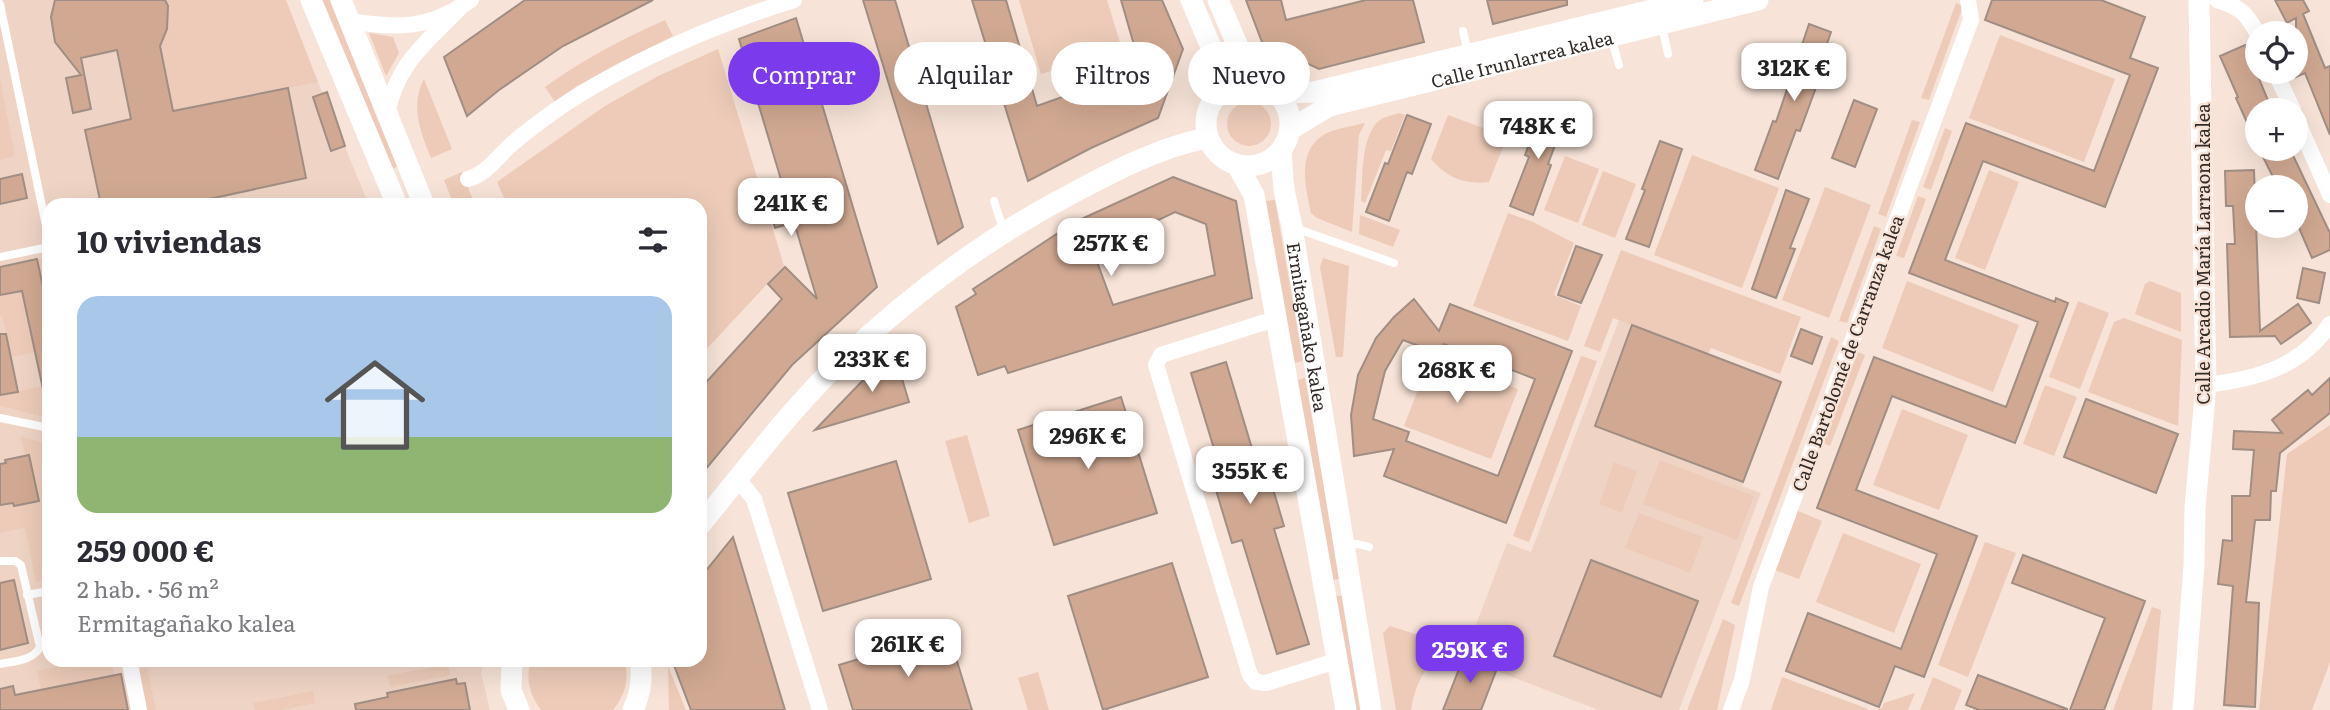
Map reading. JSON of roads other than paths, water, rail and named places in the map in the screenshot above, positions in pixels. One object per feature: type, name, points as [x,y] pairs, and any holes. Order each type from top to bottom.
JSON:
[{"type":"street","points":[[311,0],[394,198]]},
{"type":"street","points":[[341,0],[421,198]]},
{"type":"street","points":[[468,179],[478,177],[512,143],[557,110],[607,79],[721,25],[794,0]]},
{"type":"street","points":[[1191,0],[1209,42]]},
{"type":"street","points":[[1218,0],[1236,42]]},
{"type":"street","name":"Calle Irunlarrea kalea","points":[[1310,92],[1469,56],[1693,0]]},
{"type":"street","name":"Calle Irunlarrea kalea","points":[[1291,129],[1329,106],[1758,0]]},
{"type":"street","name":"Calle Bartolomé de Carranza kalea","points":[[1731,710],[1744,669],[1761,587],[1971,20],[1968,0]]},
{"type":"street","name":"Calle Arcadio María Larraona kalea","points":[[2183,710],[2194,565],[2195,508],[2206,385],[2199,0]]},
{"type":"street","points":[[2217,0],[2241,9],[2251,21]]},
{"type":"street","points":[[350,21],[383,27],[427,23],[466,4]]},
{"type":"street","points":[[387,114],[391,90],[402,70],[466,4]]},
{"type":"street","points":[[1209,105],[1205,121],[1208,138],[1219,155],[1237,165],[1253,166],[1268,162],[1281,152],[1291,129],[1289,110],[1285,105]]},
{"type":"street","points":[[707,516],[785,422],[838,364],[967,256],[1004,232],[1112,173],[1177,146],[1208,138]]},
{"type":"street","points":[[2308,145],[2330,195]]},
{"type":"street","name":"Ermitagañako kalea","points":[[1281,152],[1284,190],[1371,710]]},
{"type":"street","name":"Ermitagañako kalea","points":[[1237,165],[1254,195],[1346,710]]},
{"type":"street","points":[[1278,318],[1161,355],[1156,365],[1250,675],[1256,682],[1266,683],[1339,660]]},
{"type":"street","points":[[2206,385],[2247,380],[2288,364],[2313,346],[2330,324]]},
{"type":"street","points":[[738,478],[754,499],[820,710]]},
{"type":"street","name":"Calle Arcadio María Larraona kalea","points":[[2172,710],[2183,582],[2195,508]]},
{"type":"street","points":[[130,667],[139,710]]},
{"type":"street","points":[[512,667],[511,690],[519,710]]},
{"type":"street","points":[[639,705],[641,667]]},
{"type":"lane","points":[[0,4],[42,206]]},
{"type":"lane","points":[[1661,24],[1668,54]]},
{"type":"lane","points":[[1463,32],[1469,56]]},
{"type":"lane","points":[[1611,37],[1619,65]]},
{"type":"lane","points":[[994,201],[1004,232]]},
{"type":"lane","points":[[1292,227],[1394,263]]},
{"type":"lane","points":[[0,257],[42,248]]},
{"type":"lane","points":[[0,418],[42,427]]},
{"type":"lane","points":[[1344,546],[1358,544],[1369,547]]},
{"type":"lane","points":[[0,561],[15,561],[21,565],[40,647],[37,654],[31,657],[0,664]]},
{"type":"lane","points":[[27,594],[42,592]]}]
